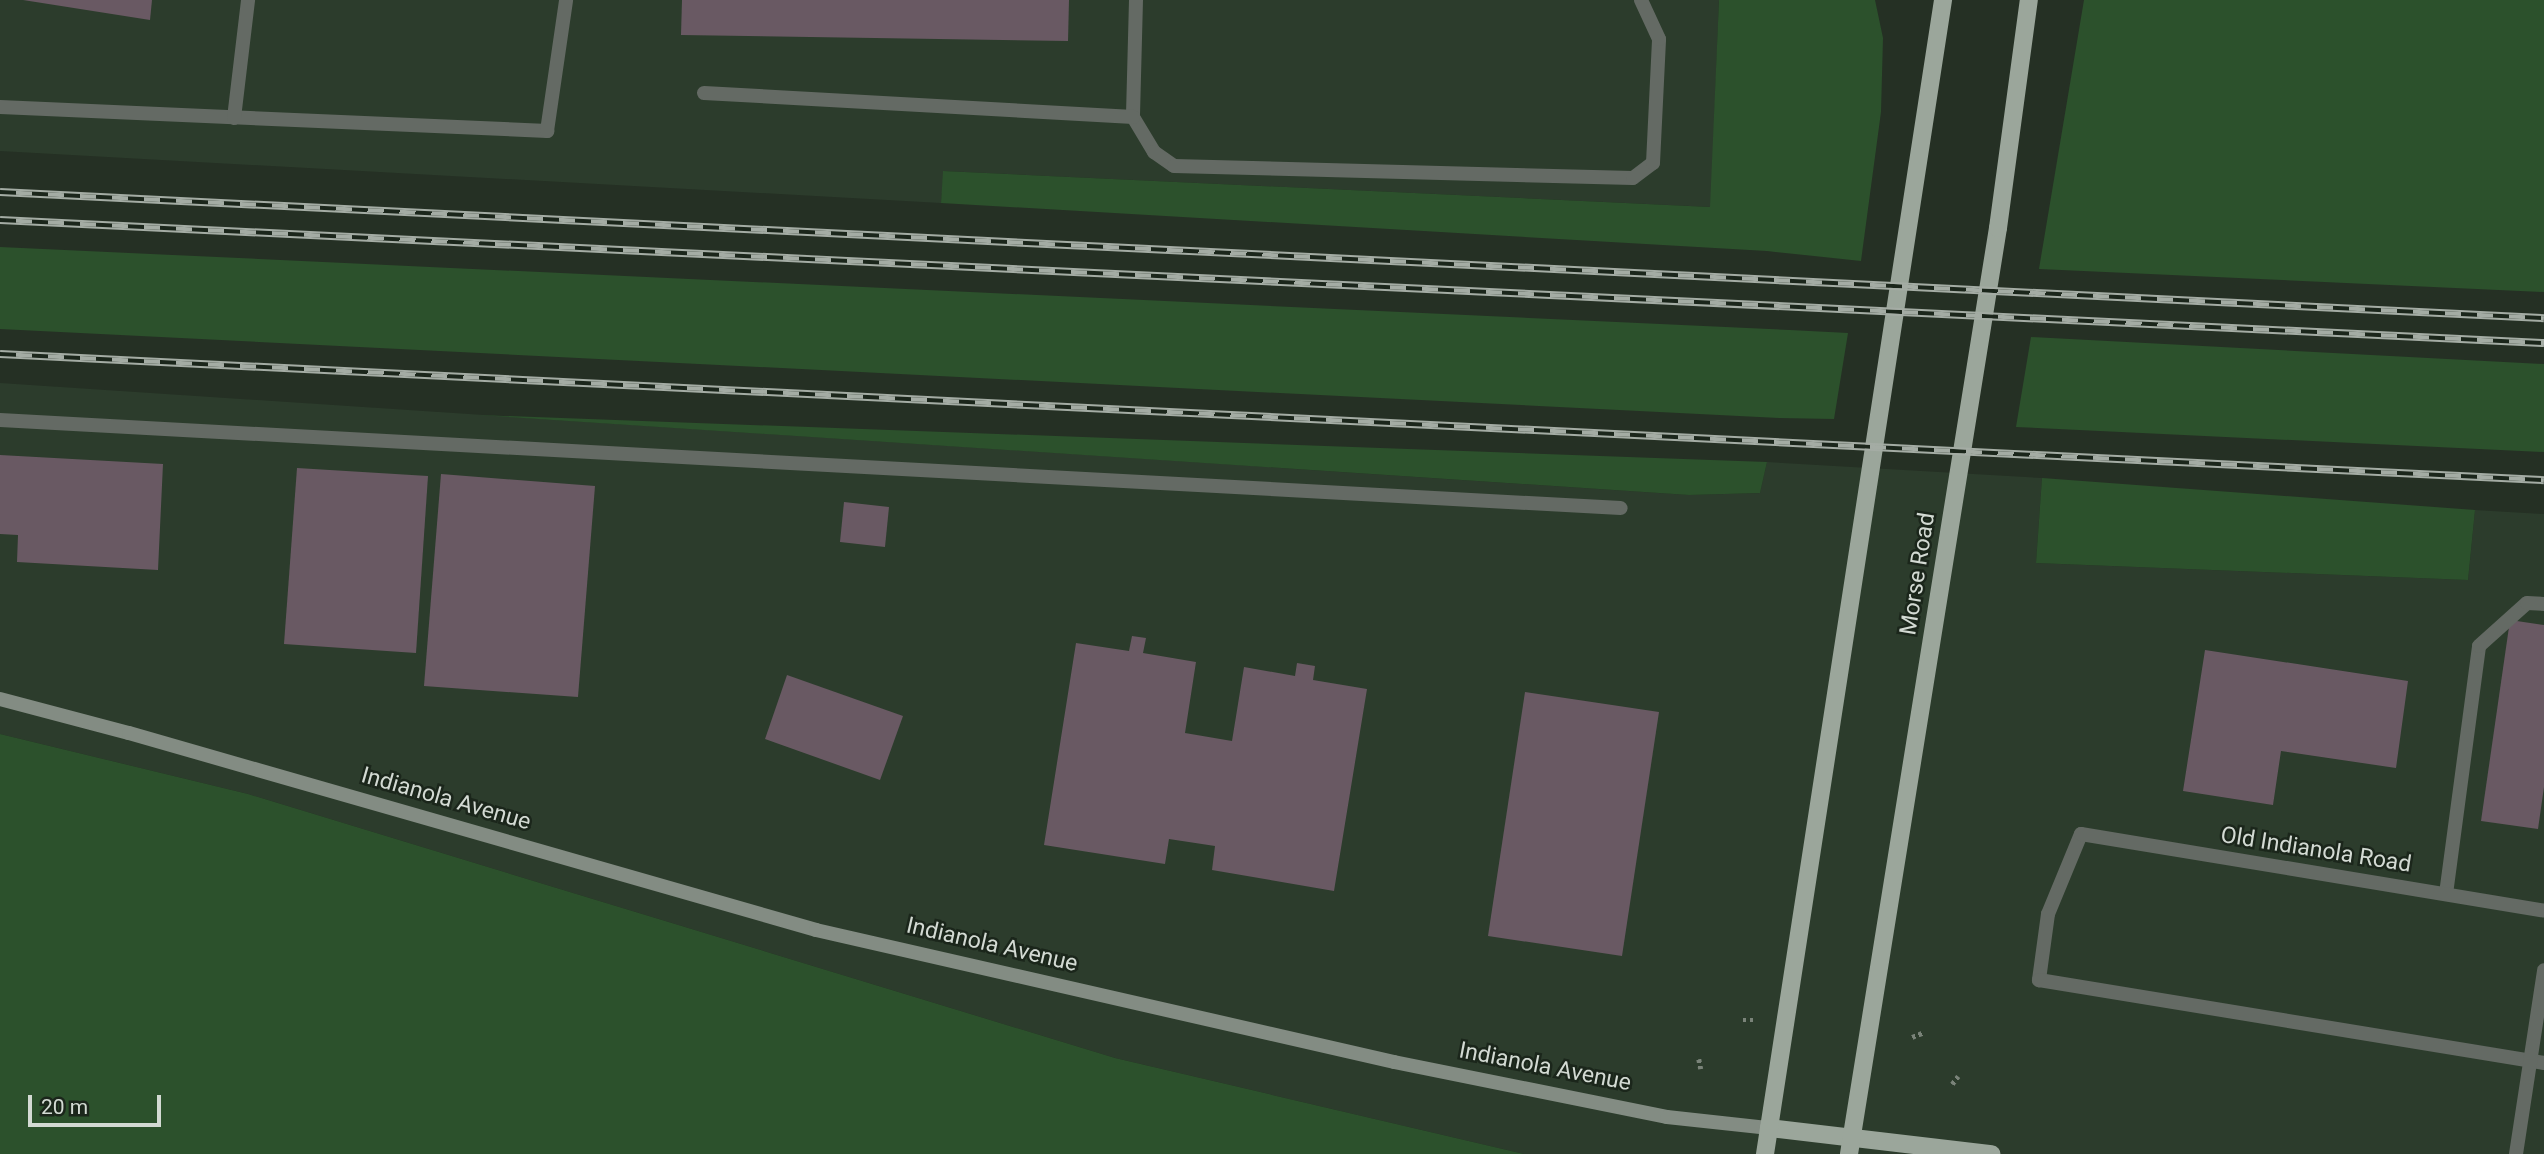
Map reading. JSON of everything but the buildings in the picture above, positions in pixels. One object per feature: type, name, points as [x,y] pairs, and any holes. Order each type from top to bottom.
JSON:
[{"type":"main road","points":[[1765,1154],[1943,0]]},
{"type":"main road","name":"Morse Road","points":[[1850,1146],[1996,242],[2029,0]]},
{"type":"main road","name":"Indianola Avenue","points":[[0,699],[129,733],[816,929],[1394,1062],[1667,1117],[1769,1128],[1850,1146],[1991,1154]]},
{"type":"street","points":[[234,118],[248,0]]},
{"type":"street","points":[[0,107],[547,131],[566,0]]},
{"type":"street","points":[[1136,0],[1133,117],[1154,152],[1174,166],[1633,178],[1653,163],[1659,39],[1641,0]]},
{"type":"street","points":[[704,93],[1133,117]]},
{"type":"street","points":[[0,420],[1621,508]]},
{"type":"street","points":[[2445,894],[2479,646],[2527,603],[2544,604]]},
{"type":"street","name":"Old Indianola Road","points":[[2537,1063],[2039,980],[2048,914],[2081,834],[2544,911]]},
{"type":"street","points":[[2516,1154],[2537,1063],[2544,970]]},
{"type":"path","points":[[1743,1020],[1752,1020]]},
{"type":"path","points":[[1912,1037],[1922,1033]]},
{"type":"path","points":[[1699,1059],[1701,1069]]},
{"type":"path","points":[[1952,1084],[1958,1076]]},
{"type":"shaded area","points":[[0,0],[1719,0],[1711,207],[944,171],[941,203],[0,151]]},
{"type":"shaded area","points":[[0,383],[1689,495],[1760,493],[1767,462],[2042,478],[2036,563],[2468,580],[2475,510],[2544,514],[2544,1154],[1524,1154],[1115,1058],[248,794],[0,734]]},
{"type":"green space","points":[[1719,0],[1875,0],[1883,38],[1881,112],[1861,261],[1767,251],[941,203],[943,171],[1710,207]]},
{"type":"green space","points":[[2084,0],[2544,0],[2544,292],[2039,269]]},
{"type":"green space","points":[[0,247],[1848,333],[1834,419],[1779,418],[0,329]]},
{"type":"green space","points":[[2031,337],[2544,364],[2544,452],[2016,427]]},
{"type":"green space","points":[[478,415],[1767,462],[1760,493],[1689,495]]},
{"type":"green space","points":[[2042,478],[2475,510],[2468,580],[2036,563]]},
{"type":"green space","points":[[0,734],[248,794],[1115,1058],[1524,1154],[0,1154]]},
{"type":"railway","points":[[0,192],[2544,318]]},
{"type":"railway","points":[[0,220],[2544,343]]},
{"type":"railway","points":[[0,354],[2544,480]]}]
